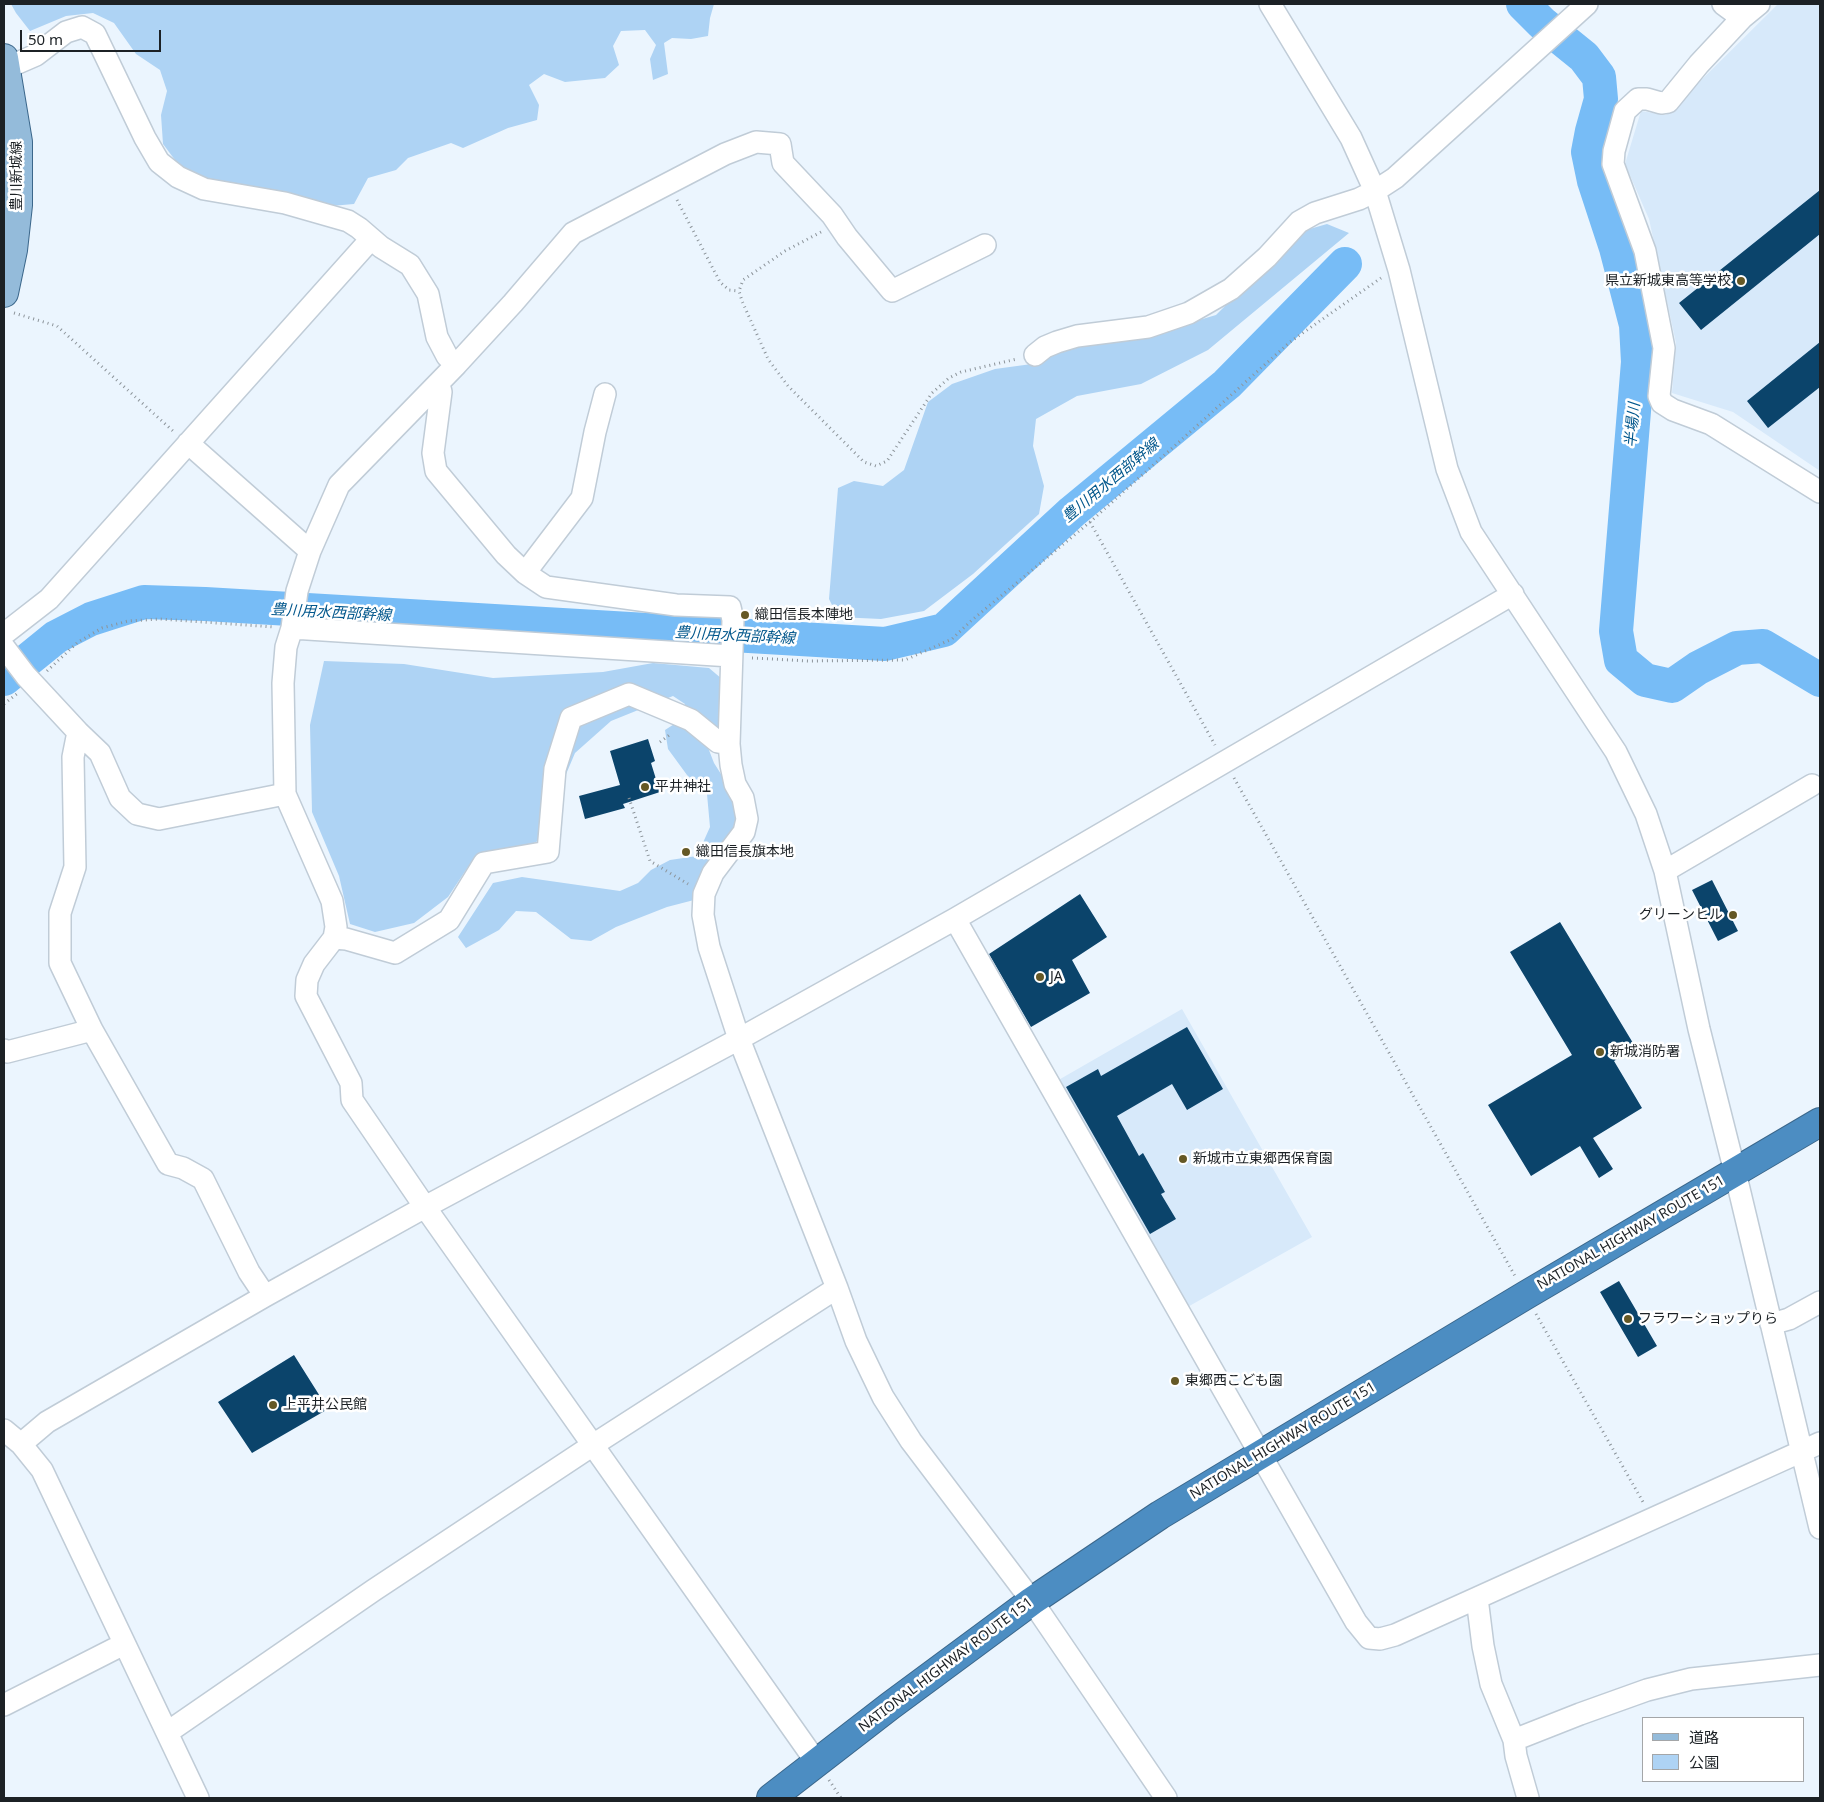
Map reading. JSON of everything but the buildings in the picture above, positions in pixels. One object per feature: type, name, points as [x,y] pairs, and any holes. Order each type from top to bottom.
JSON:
[{"type":"highway","name":"NATIONAL HIGHWAY ROUTE 151","points":[[771,1798],[904,1695],[1032,1601],[1160,1515],[1526,1295],[1820,1122]]},
{"type":"main road","name":"豊川新城線","points":[[5,63],[18,142],[18,205],[8,303]]},
{"type":"street","points":[[1270,4],[1350,138],[1375,191],[1399,270],[1447,469],[1471,532],[1616,752],[1646,814],[1665,871],[1699,1029],[1771,1324],[1811,1447],[1820,1528]]},
{"type":"street","points":[[1035,355],[1045,347],[1077,336],[1148,328],[1189,313],[1231,289],[1267,257],[1298,222],[1315,213],[1359,199],[1395,178],[1587,4]]},
{"type":"street","points":[[1723,4],[1742,18]]},
{"type":"street","points":[[1760,4],[1742,18],[1698,64],[1668,102],[1661,103],[1647,99],[1638,99],[1625,111],[1614,151],[1613,164],[1647,260],[1664,348],[1659,396],[1662,403],[1673,410],[1711,424],[1820,492]]},
{"type":"street","points":[[5,63],[36,55],[66,32],[82,27],[95,34],[145,138],[159,162],[178,177],[204,189],[284,203],[348,221],[359,228],[371,239],[410,265],[428,294],[437,337],[447,356],[456,365]]},
{"type":"street","points":[[817,1763],[425,1207],[352,1100],[351,1083],[306,996],[307,980],[310,972],[334,938],[336,927],[332,901],[285,794],[283,683],[286,648],[297,591],[310,551],[339,485],[456,365],[507,310],[573,233],[725,154],[756,142],[780,144],[783,164],[832,215],[837,224],[892,290],[985,245]]},
{"type":"street","points":[[285,794],[159,819],[137,814],[120,798],[100,753],[29,679],[5,645],[371,239]]},
{"type":"street","points":[[438,384],[441,392],[433,453],[436,471],[506,555],[525,573],[546,587],[676,605],[730,607],[733,620],[729,744],[735,784],[743,798],[747,819],[744,832],[713,873],[704,894],[703,915],[709,947],[739,1039],[856,1341],[883,1397],[911,1441],[1032,1601],[1166,1798]]},
{"type":"street","points":[[525,573],[582,498],[594,432],[605,394]]},
{"type":"street","points":[[188,443],[310,551]]},
{"type":"street","points":[[22,1444],[47,1422],[265,1296],[425,1207],[739,1039],[955,919],[1513,594]]},
{"type":"street","points":[[292,624],[732,652]]},
{"type":"street","points":[[334,938],[346,939],[395,953],[449,920],[484,863],[548,852],[555,769],[571,718],[629,694],[691,720],[718,742],[729,744]]},
{"type":"street","points":[[78,732],[73,757],[75,867],[60,913],[60,963],[92,1030],[168,1164],[182,1168],[203,1179],[249,1272],[265,1296]]},
{"type":"street","points":[[1665,871],[1812,785]]},
{"type":"street","points":[[955,919],[1259,1455],[1356,1622],[1369,1638],[1380,1639],[1395,1635],[1811,1447]]},
{"type":"street","points":[[4,1050],[7,1052],[92,1030]]},
{"type":"street","points":[[168,1732],[374,1590],[593,1445],[837,1288]]},
{"type":"street","points":[[1771,1324],[1789,1319],[1820,1302]]},
{"type":"street","points":[[4,1430],[22,1444],[42,1470],[198,1798]]},
{"type":"street","points":[[1477,1598],[1483,1646],[1491,1684],[1514,1740],[1523,1786],[1528,1798]]},
{"type":"street","points":[[4,1705],[124,1644]]},
{"type":"street","points":[[1514,1740],[1647,1690],[1691,1679],[1820,1665]]},
{"type":"path","points":[[668,184],[720,282],[729,290],[739,290]]},
{"type":"path","points":[[837,224],[785,251],[743,280],[739,290],[768,359],[788,386],[864,462],[876,466],[887,461],[932,393],[948,378],[978,367],[1035,355]]},
{"type":"path","points":[[732,652],[809,661],[905,660],[952,639],[972,620],[1090,522],[1290,342],[1386,275],[1399,270]]},
{"type":"path","points":[[8,303],[57,326],[188,443]]},
{"type":"path","points":[[1090,522],[1645,1506],[1650,1519]]},
{"type":"path","points":[[29,679],[47,671],[78,642],[102,628],[128,621],[160,619],[292,624]]},
{"type":"path","points":[[629,798],[650,861],[704,894]]},
{"type":"shaded area","name":"県立新城東高等学校","points":[[1778,4],[1820,4],[1820,471],[1733,412],[1672,393],[1676,343],[1649,219],[1625,164],[1641,111],[1666,115]]},
{"type":"shaded area","name":"新城市立東郷西保育園","points":[[1182,1009],[1312,1237],[1184,1309],[1055,1082]]},
{"type":"green space","points":[[11,4],[714,4],[708,36],[691,39],[672,38],[664,43],[668,74],[653,80],[650,59],[656,45],[645,30],[621,31],[613,46],[619,65],[605,78],[565,82],[544,74],[529,85],[539,105],[537,120],[508,128],[463,148],[451,143],[408,158],[396,170],[368,178],[354,204],[331,206],[208,183],[178,164],[163,144],[161,115],[167,91],[160,70],[136,54],[114,23],[93,13],[66,16],[30,31]]},
{"type":"green space","points":[[1327,224],[1349,233],[1208,350],[1141,384],[1077,396],[1036,419],[1033,446],[1044,486],[1039,514],[973,574],[924,611],[881,619],[838,617],[829,599],[838,488],[854,481],[883,486],[904,470],[928,402],[952,384],[995,369],[1039,363],[1055,347],[1155,333],[1216,315],[1299,232]]},
{"type":"green space","points":[[324,661],[404,664],[493,678],[603,672],[653,663],[709,668],[722,679],[721,724],[707,745],[714,763],[733,793],[736,820],[727,843],[694,900],[667,907],[616,927],[591,941],[571,939],[536,912],[516,911],[499,930],[466,948],[458,937],[493,883],[522,877],[620,891],[638,883],[651,870],[670,860],[697,856],[710,827],[707,794],[687,775],[668,749],[665,730],[682,719],[685,704],[673,696],[611,721],[575,753],[556,798],[554,833],[532,844],[472,861],[448,897],[414,923],[375,932],[350,924],[339,876],[312,812],[310,725]]},
{"type":"waterway","name":"半場川","points":[[1523,4],[1542,23],[1584,57],[1599,77],[1601,99],[1588,152],[1594,181],[1616,248],[1636,325],[1638,362],[1616,631],[1621,660],[1645,680],[1672,686],[1698,668],[1737,648],[1763,646],[1820,680]]},
{"type":"waterway","name":"豊川用水西部幹線","points":[[4,679],[56,637],[91,619],[144,602],[885,644],[944,630],[1072,512],[1227,384],[1345,264]]},
{"type":"place","name":"県立新城東高等学校","points":[[1741,281]]},
{"type":"place","name":"織田信長本陣地","points":[[745,615]]},
{"type":"place","name":"平井神社","points":[[645,787]]},
{"type":"place","name":"織田信長旗本地","points":[[686,852]]},
{"type":"place","name":"グリーンヒル","points":[[1733,915]]},
{"type":"place","name":"JA","points":[[1040,977]]},
{"type":"place","name":"新城消防署","points":[[1600,1052]]},
{"type":"place","name":"新城市立東郷西保育園","points":[[1183,1159]]},
{"type":"place","name":"フラワーショップりら","points":[[1628,1319]]},
{"type":"place","name":"東郷西こども園","points":[[1175,1381]]},
{"type":"place","name":"上平井公民館","points":[[273,1405]]}]
